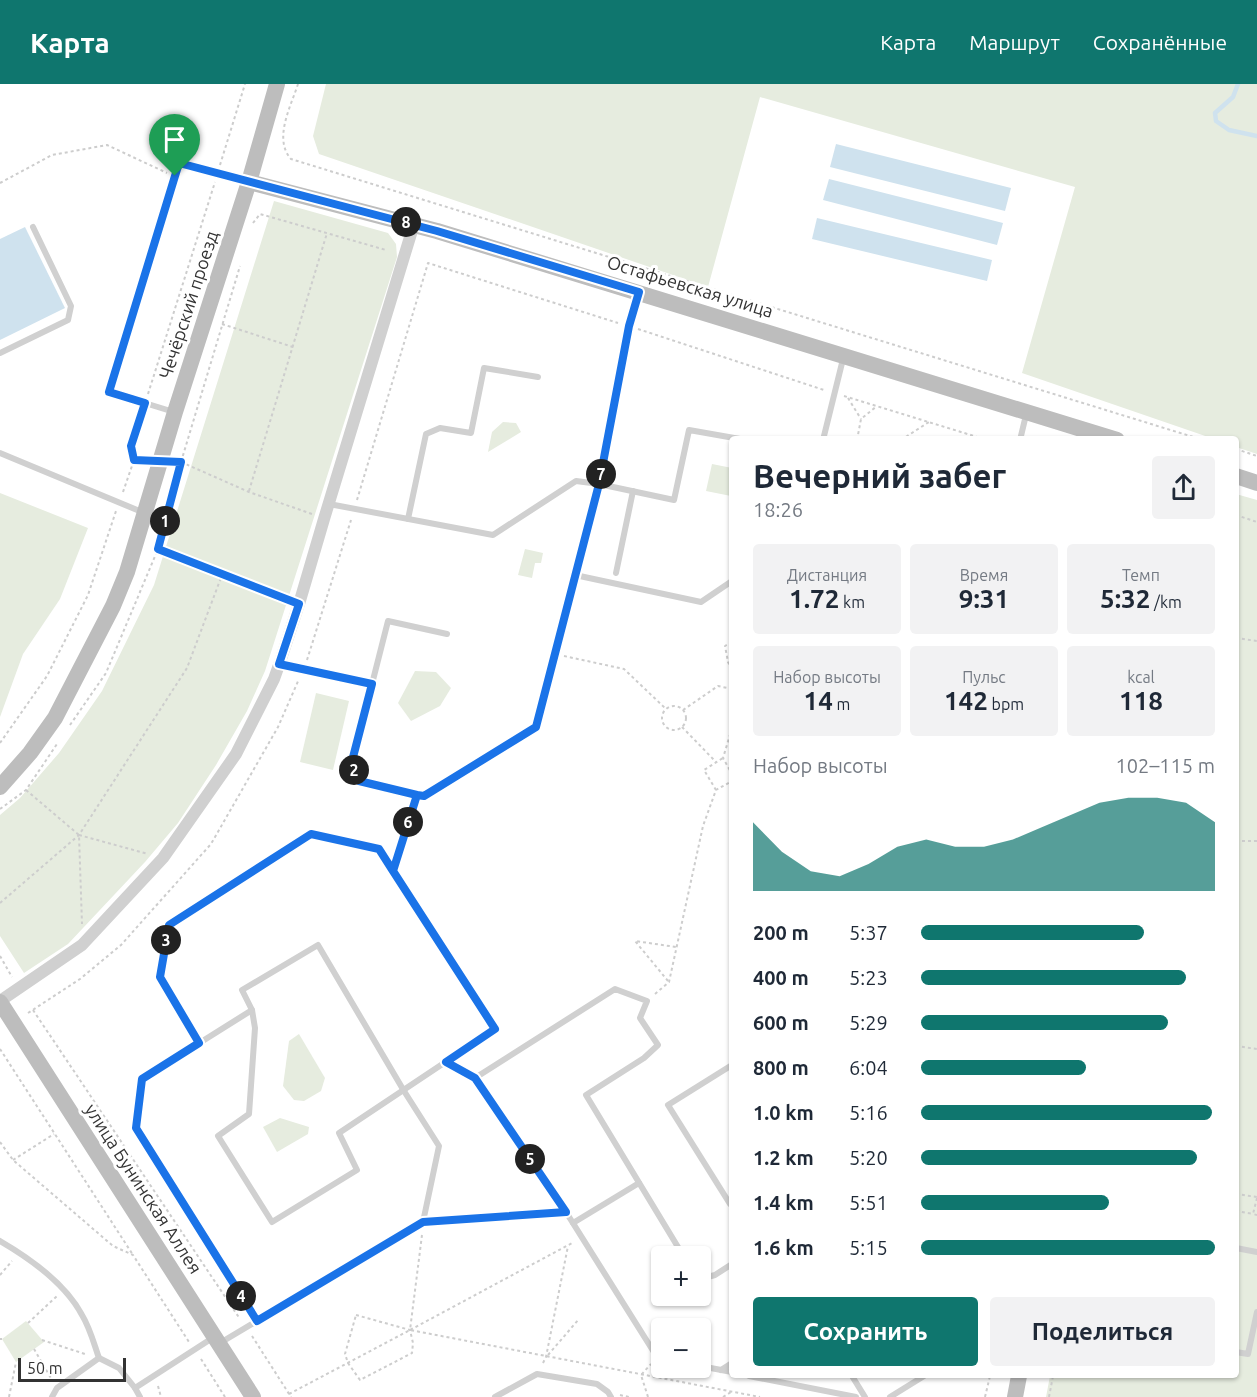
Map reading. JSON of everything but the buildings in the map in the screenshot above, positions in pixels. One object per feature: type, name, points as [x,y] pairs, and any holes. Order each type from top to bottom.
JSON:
[{"type":"street","name":"Чечёрский проезд","points":[[0,787],[30,753],[55,718],[79,675],[120,589],[146,513],[175,412],[249,182],[277,84]]},
{"type":"street","name":"Остафьевская улица","points":[[249,182],[414,224],[1105,436]]},
{"type":"street","points":[[0,1001],[82,945],[163,858],[236,754],[274,679],[299,604],[414,224]]},
{"type":"street","points":[[1239,478],[1257,483]]},
{"type":"street","name":"улица Бунинская Аллея","points":[[0,1001],[253,1397]]},
{"type":"street","points":[[1015,1397],[1019,1378]]},
{"type":"lane","points":[[175,412],[109,392],[179,163],[249,182]]},
{"type":"lane","points":[[0,352],[68,320],[71,306],[33,227]]},
{"type":"lane","points":[[447,634],[388,621],[351,765],[359,781],[424,796],[536,727],[599,484],[629,326],[639,292]]},
{"type":"lane","points":[[824,436],[844,355]]},
{"type":"lane","points":[[408,519],[426,434],[440,428],[471,433],[484,368],[538,377]]},
{"type":"lane","points":[[1021,436],[1027,411]]},
{"type":"lane","points":[[328,504],[493,535],[576,481],[674,500],[689,430],[729,437]]},
{"type":"lane","points":[[0,453],[146,513]]},
{"type":"lane","points":[[616,573],[633,491]]},
{"type":"lane","points":[[575,575],[701,602],[729,583]]},
{"type":"lane","points":[[279,664],[372,684]]},
{"type":"lane","points":[[135,1388],[194,1349],[257,1321],[423,1222],[439,1146],[404,1091],[318,945],[242,990],[252,1010],[255,1028],[249,1114],[218,1136],[272,1222],[357,1170],[339,1133],[404,1091],[495,1029],[379,849],[311,834],[169,925],[160,977],[199,1043]]},
{"type":"lane","points":[[651,1345],[566,1212],[475,1078],[615,989],[647,1001],[640,1018],[658,1045],[644,1058],[586,1095],[677,1246]]},
{"type":"lane","points":[[252,1010],[142,1079],[136,1128],[257,1321]]},
{"type":"lane","points":[[729,1067],[668,1105],[729,1202]]},
{"type":"lane","points":[[573,1223],[639,1183]]},
{"type":"lane","points":[[0,1241],[20,1252],[64,1289],[83,1316],[99,1358],[119,1368],[140,1397]]},
{"type":"lane","points":[[1239,1249],[1257,1252]]},
{"type":"lane","points":[[711,1276],[729,1266]]},
{"type":"lane","points":[[1239,1352],[1248,1354],[1257,1312]]},
{"type":"lane","points":[[52,1397],[57,1388],[99,1358]]},
{"type":"lane","points":[[721,1370],[729,1364]]},
{"type":"lane","points":[[711,1368],[729,1371]]},
{"type":"lane","points":[[495,1397],[537,1374],[597,1384],[611,1397]]},
{"type":"lane","points":[[759,1378],[856,1397]]},
{"type":"lane","points":[[853,1378],[865,1397]]},
{"type":"lane","points":[[890,1397],[921,1378]]},
{"type":"path","points":[[121,498],[134,460],[131,446],[245,84]]},
{"type":"path","points":[[298,84],[283,133],[282,145],[291,159],[1190,436]]},
{"type":"path","points":[[0,183],[52,155],[107,145],[175,176]]},
{"type":"path","points":[[252,224],[260,214],[386,250]]},
{"type":"path","points":[[249,492],[327,233]]},
{"type":"path","points":[[66,731],[106,673],[158,549],[181,462],[242,258]]},
{"type":"path","points":[[428,262],[833,393],[974,436]]},
{"type":"path","points":[[222,324],[293,347]]},
{"type":"path","points":[[848,397],[861,419]]},
{"type":"path","points":[[858,436],[861,419],[877,406]]},
{"type":"path","points":[[907,436],[929,422]]},
{"type":"path","points":[[1239,450],[1257,456]]},
{"type":"path","points":[[134,460],[181,462],[249,492],[324,519]]},
{"type":"path","points":[[0,743],[47,676],[88,595],[117,508]]},
{"type":"path","points":[[1239,517],[1257,522]]},
{"type":"path","points":[[158,549],[299,604]]},
{"type":"path","points":[[0,903],[79,835],[187,668],[222,575]]},
{"type":"path","points":[[1239,638],[1257,641]]},
{"type":"path","points":[[729,644],[725,646],[729,664]]},
{"type":"path","points":[[555,654],[624,669],[666,709]]},
{"type":"path","points":[[683,710],[718,686],[729,688]]},
{"type":"path","points":[[675,706],[683,710],[686,719],[682,727],[673,730],[665,726],[662,717],[666,709],[675,706]]},
{"type":"path","points":[[682,727],[716,762]]},
{"type":"path","points":[[716,790],[704,770],[723,758],[729,738]]},
{"type":"path","points":[[0,809],[26,790],[59,741]]},
{"type":"path","points":[[723,758],[729,769]]},
{"type":"path","points":[[647,1001],[669,982],[703,826],[716,790],[729,783]]},
{"type":"path","points":[[26,790],[79,835],[163,858]]},
{"type":"path","points":[[393,871],[417,795]]},
{"type":"path","points":[[79,835],[82,945]]},
{"type":"path","points":[[1239,841],[1257,840]]},
{"type":"path","points":[[669,982],[635,941],[676,947]]},
{"type":"path","points":[[0,956],[14,981]]},
{"type":"path","points":[[28,1013],[33,1010],[45,1026],[290,1396],[582,1238]]},
{"type":"path","points":[[1239,1046],[1257,1049]]},
{"type":"path","points":[[0,1049],[30,1092],[54,1134],[225,1397]]},
{"type":"path","points":[[446,1062],[475,1078]]},
{"type":"path","points":[[13,1160],[54,1134]]},
{"type":"path","points":[[0,1142],[13,1160],[113,1246],[133,1255]]},
{"type":"path","points":[[1239,1195],[1257,1198],[1255,1215],[1239,1212]]},
{"type":"path","points":[[566,1212],[423,1222],[410,1330],[413,1343],[412,1353],[360,1380],[348,1363],[345,1354],[356,1315],[410,1330],[760,1397]]},
{"type":"path","points":[[546,1357],[569,1245]]},
{"type":"path","points":[[0,1275],[20,1252]]},
{"type":"path","points":[[28,1323],[64,1289]]},
{"type":"path","points":[[537,1374],[546,1357],[579,1319]]},
{"type":"path","points":[[42,1340],[99,1358]]},
{"type":"path","points":[[34,1349],[57,1388]]},
{"type":"path","points":[[9,1397],[16,1362]]},
{"type":"path","points":[[641,1375],[651,1365]]},
{"type":"path","points":[[641,1375],[648,1397]]},
{"type":"path","points":[[985,1397],[990,1378]]},
{"type":"path","points":[[1049,1397],[1053,1378]]},
{"type":"path","points":[[723,1397],[732,1392]]},
{"type":"shaded area","points":[[326,84],[1257,84],[1257,454],[1239,448],[1239,436],[1205,436],[1022,373],[1075,187],[760,97],[708,287],[319,154],[313,136]]},
{"type":"shaded area","points":[[274,201],[388,233],[396,244],[397,257],[265,671],[247,711],[216,765],[178,823],[145,862],[68,944],[24,973],[0,936],[0,815],[20,798],[59,753],[102,691],[154,585]]},
{"type":"shaded area","points":[[503,422],[516,423],[521,432],[488,452],[492,432]]},
{"type":"shaded area","points":[[712,464],[729,467],[729,496],[706,491]]},
{"type":"shaded area","points":[[0,493],[88,528],[60,599],[23,654],[0,717]]},
{"type":"shaded area","points":[[1239,495],[1257,500],[1257,1397],[1046,1397],[1050,1378],[1239,1378]]},
{"type":"shaded area","points":[[525,549],[543,553],[541,563],[535,563],[532,578],[518,575]]},
{"type":"shaded area","points":[[415,671],[436,672],[451,688],[440,706],[411,721],[398,703]]},
{"type":"shaded area","points":[[316,693],[349,701],[333,770],[300,762]]},
{"type":"shaded area","points":[[299,1034],[325,1078],[321,1091],[304,1101],[294,1100],[283,1086],[289,1041]]},
{"type":"shaded area","points":[[280,1118],[309,1127],[308,1134],[277,1152],[263,1127]]},
{"type":"shaded area","points":[[26,1321],[44,1342],[16,1362],[2,1339]]},
{"type":"water","points":[[836,144],[1011,188],[1005,211],[830,167]]},
{"type":"water","points":[[829,179],[1003,223],[997,245],[823,200]]},
{"type":"water","points":[[817,218],[992,260],[987,281],[812,239]]},
{"type":"water","points":[[25,227],[65,308],[0,340],[0,239]]},
{"type":"waterway","points":[[1238,84],[1233,97],[1215,113],[1216,121],[1229,130],[1257,136]]},
{"type":"route","points":[[175,176],[109,392],[145,403],[131,446],[134,460],[181,462],[158,549],[299,604],[279,664],[372,684],[351,765],[359,781],[417,795],[393,871],[379,849],[311,834],[169,925],[160,977],[199,1043],[142,1079],[136,1128],[257,1321],[423,1222],[566,1212],[475,1078],[446,1062],[495,1029],[393,871],[417,795],[424,796],[536,727],[599,484],[629,326],[639,292],[395,219],[179,163],[175,176]]}]
